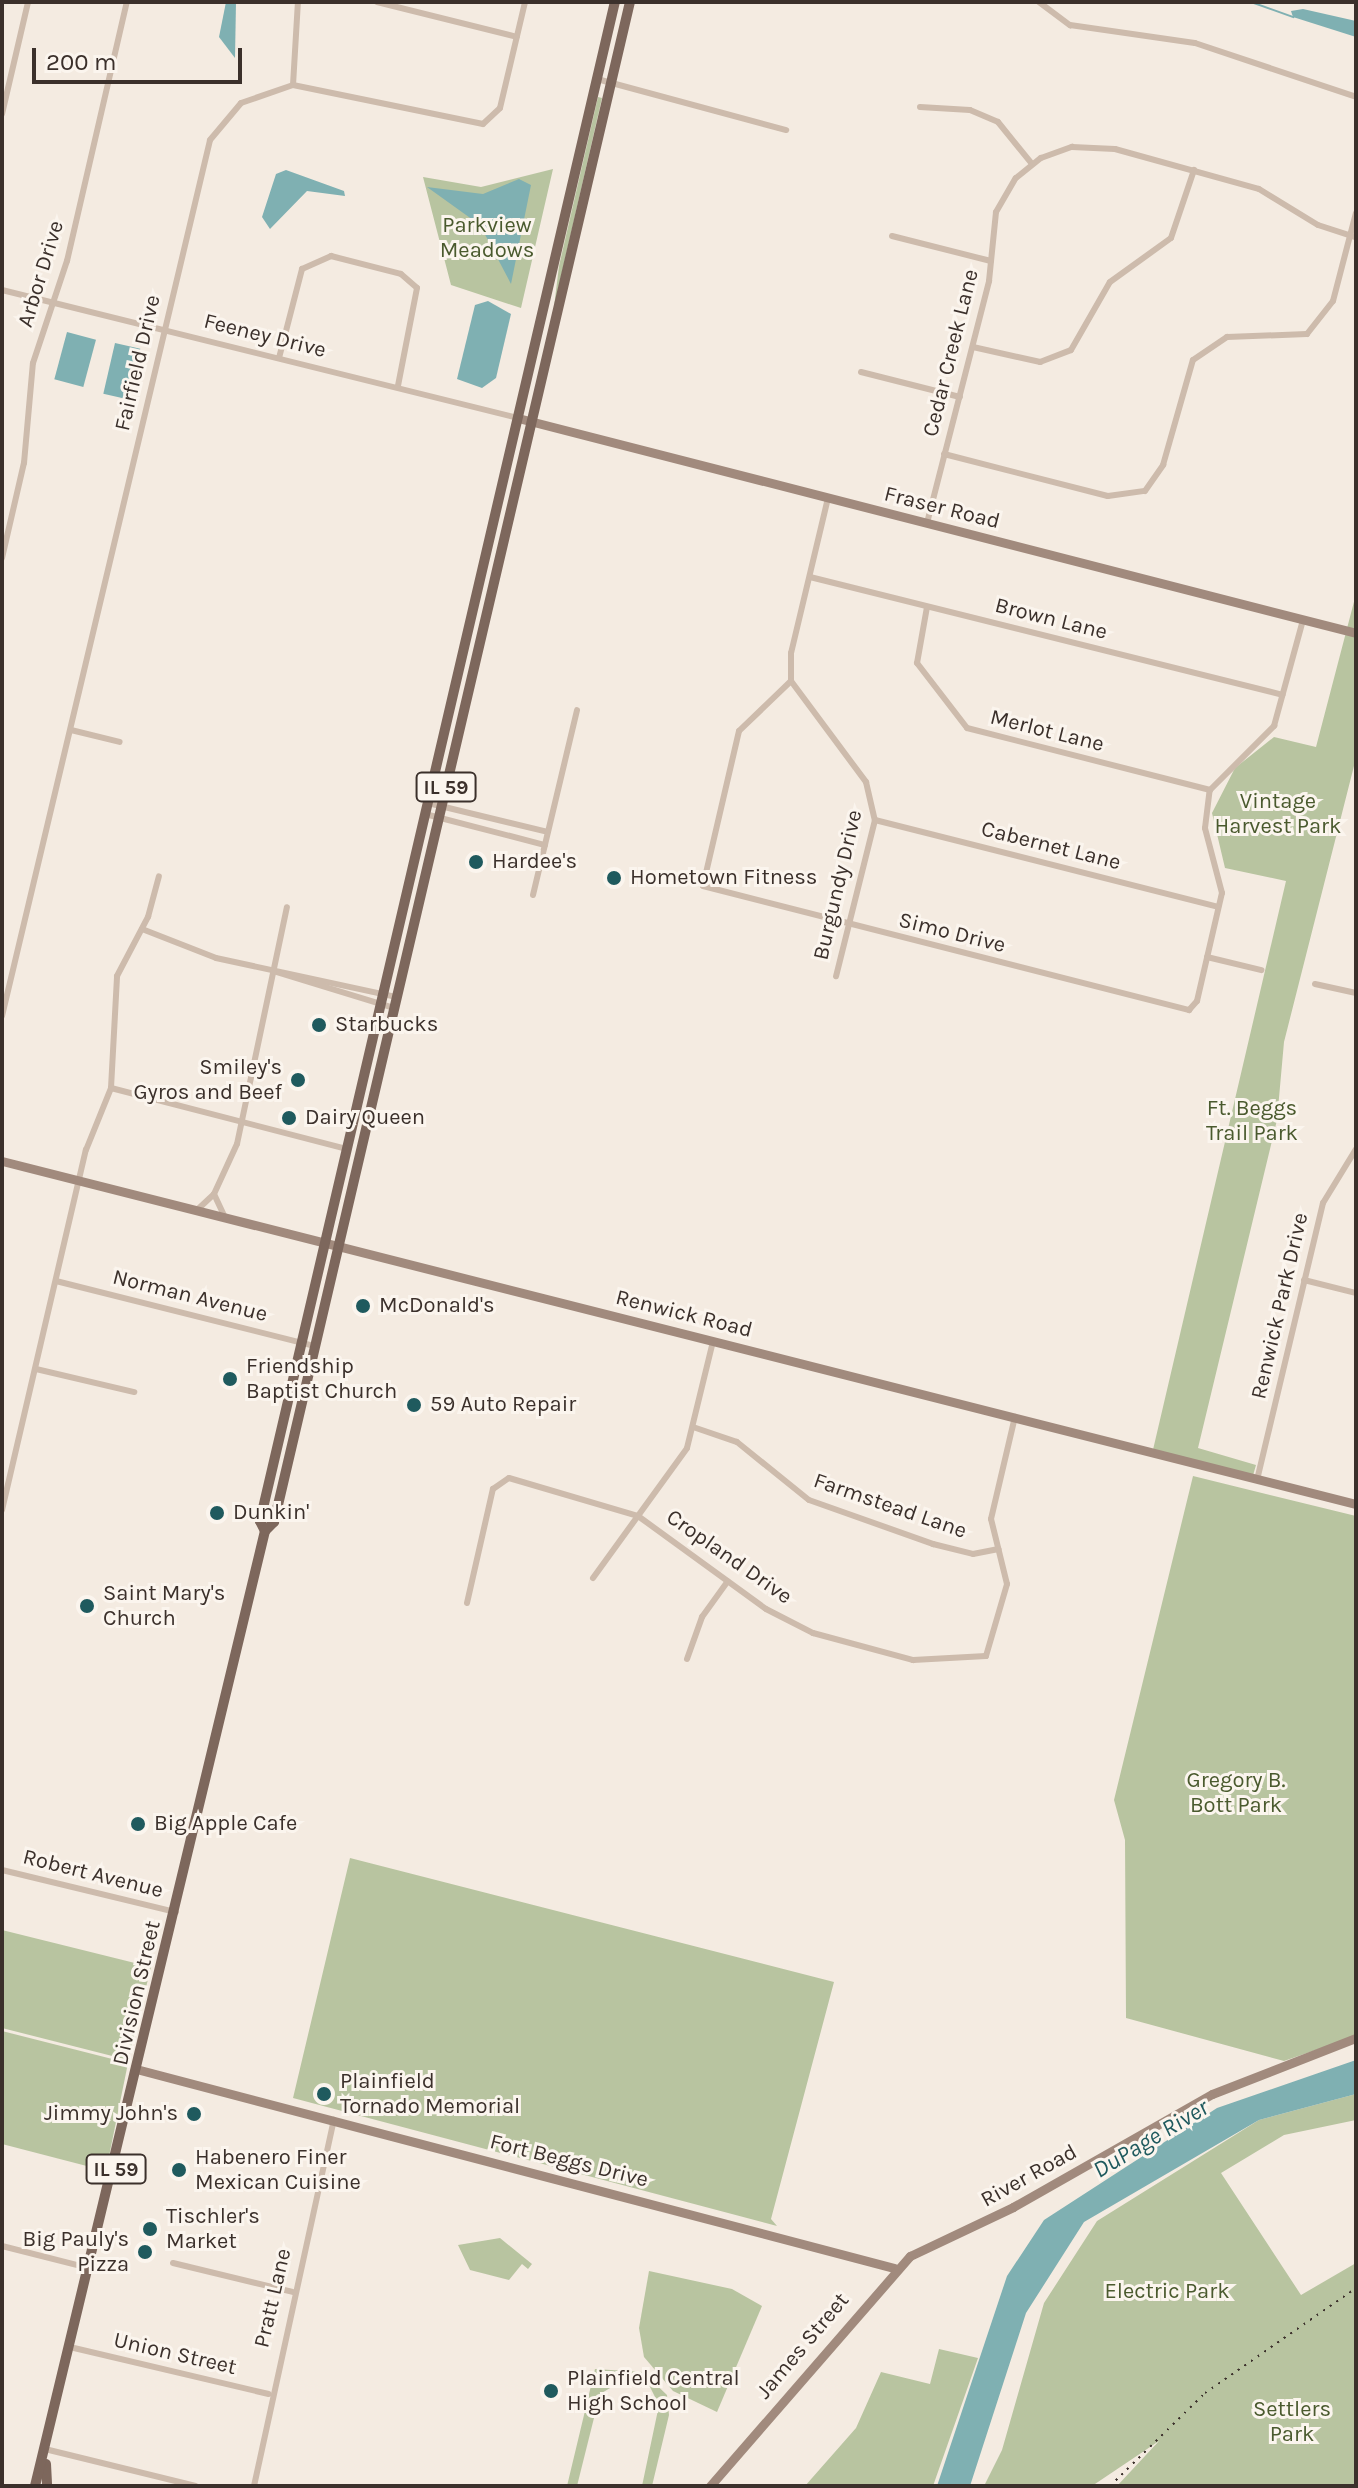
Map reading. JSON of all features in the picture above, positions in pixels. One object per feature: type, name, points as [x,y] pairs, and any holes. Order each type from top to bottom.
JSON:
[{"type":"main road","name":"IL 59","points":[[325,1244],[615,2]]},
{"type":"main road","name":"IL 59","points":[[339,1247],[630,2]]},
{"type":"main road","name":"Division Street","points":[[265,1531],[260,1521],[325,1244]]},
{"type":"main road","name":"Division Street","points":[[35,2486],[46,2464],[265,1531],[274,1522],[339,1247]]},
{"type":"main road","name":"Division Street","points":[[46,2464],[47,2486]]},
{"type":"street","points":[[2,114],[28,2]]},
{"type":"street","name":"Arbor Drive","points":[[2,558],[49,302],[67,261],[127,2]]},
{"type":"street","points":[[298,2],[293,85],[483,124],[500,108],[525,2]]},
{"type":"street","points":[[377,2],[517,37]]},
{"type":"street","points":[[1039,2],[1070,25],[1195,43],[1356,97]]},
{"type":"street","points":[[597,79],[786,130]]},
{"type":"street","name":"Fairfield Drive","points":[[2,1016],[210,140],[241,103],[293,85]]},
{"type":"street","points":[[920,107],[970,110],[998,122],[1032,164],[1089,146],[1194,170],[1259,189],[1353,236]]},
{"type":"street","name":"Cedar Creek Lane","points":[[927,523],[973,347],[1000,202],[1032,164]]},
{"type":"street","points":[[973,347],[1040,362],[1071,350],[1110,282],[1171,238],[1194,170]]},
{"type":"street","points":[[944,454],[1108,496],[1145,491],[1163,465],[1193,360],[1227,337],[1307,334],[1330,308],[1353,236],[1356,213]]},
{"type":"street","points":[[892,236],[991,261]]},
{"type":"street","points":[[279,358],[302,269],[331,256],[401,274],[417,288],[398,386]]},
{"type":"street","name":"Feeney Drive","points":[[2,290],[518,418]]},
{"type":"street","points":[[861,372],[960,397]]},
{"type":"street","name":"Fraser Road","points":[[518,418],[1356,633]]},
{"type":"street","points":[[791,681],[828,498]]},
{"type":"street","name":"Brown Lane","points":[[810,577],[1283,695]]},
{"type":"street","name":"Merlot Lane","points":[[927,607],[917,663],[967,728],[1210,790]]},
{"type":"street","points":[[1261,970],[1207,957],[1222,877],[1205,828],[1210,790],[1218,775],[1269,734],[1303,620]]},
{"type":"street","name":"Burgundy Drive","points":[[791,681],[866,782],[875,820],[836,976]]},
{"type":"street","name":"Simo Drive","points":[[791,681],[752,712],[737,735],[703,886],[848,925],[1194,1009],[1207,957]]},
{"type":"street","points":[[533,895],[577,710]]},
{"type":"street","points":[[71,730],[120,742]]},
{"type":"street","points":[[426,809],[548,832]]},
{"type":"street","points":[[426,809],[545,845]]},
{"type":"street","name":"Cabernet Lane","points":[[875,820],[1218,907]]},
{"type":"street","points":[[2,1506],[79,1180],[111,1088],[117,976],[142,929],[159,876]]},
{"type":"street","points":[[196,1211],[214,1194],[242,1121],[287,907]]},
{"type":"street","points":[[142,929],[273,971],[395,1002]]},
{"type":"street","points":[[1315,984],[1356,993]]},
{"type":"street","points":[[382,999],[395,1002]]},
{"type":"street","points":[[111,1088],[347,1149]]},
{"type":"street","name":"Renwick Park Drive","points":[[1257,1480],[1330,1183],[1356,1149]]},
{"type":"street","name":"Renwick Road","points":[[2,1161],[1356,1504]]},
{"type":"street","points":[[214,1194],[225,1218]]},
{"type":"street","points":[[1304,1280],[1356,1293]]},
{"type":"street","name":"Norman Avenue","points":[[56,1281],[315,1346]]},
{"type":"street","points":[[593,1578],[677,1464],[693,1427],[713,1341]]},
{"type":"street","points":[[36,1369],[134,1392]]},
{"type":"street","points":[[999,1549],[991,1519],[1015,1417]]},
{"type":"street","name":"Farmstead Lane","points":[[693,1427],[737,1442],[809,1500],[933,1544],[973,1554],[999,1549]]},
{"type":"street","name":"Cropland Drive","points":[[467,1603],[498,1480],[638,1516],[789,1622],[837,1641],[913,1660],[986,1656],[1007,1584],[999,1549]]},
{"type":"street","points":[[687,1659],[702,1617],[728,1581]]},
{"type":"street","name":"Robert Avenue","points":[[2,1870],[176,1912]]},
{"type":"street","name":"River Road","points":[[894,2268],[1212,2094],[1356,2038]]},
{"type":"street","name":"Fort Beggs Drive","points":[[140,2070],[894,2268]]},
{"type":"street","name":"Pratt Lane","points":[[254,2486],[269,2394],[334,2120]]},
{"type":"street","points":[[2,2246],[92,2268]]},
{"type":"street","points":[[173,2263],[293,2292]]},
{"type":"street","name":"James Street","points":[[710,2486],[894,2268]]},
{"type":"street","name":"Union Street","points":[[74,2348],[269,2394]]},
{"type":"street","points":[[49,2450],[196,2486]]},
{"type":"green space","points":[[598,97],[602,98],[554,307],[559,266]]},
{"type":"green space","name":"Parkview Meadows","points":[[553,169],[521,308],[451,285],[423,177],[481,187]]},
{"type":"green space","name":"Ft. Beggs Trail Park","points":[[1356,594],[1356,758],[1284,1042],[1277,1120],[1198,1448],[1256,1465],[1252,1479],[1152,1454],[1286,881],[1225,868],[1212,813],[1235,768],[1274,737],[1316,747]]},
{"type":"green space","name":"Gregory B. Bott Park","points":[[1193,1476],[1356,1516],[1356,2036],[1284,2061],[1126,2018],[1125,1840],[1114,1800]]},
{"type":"green space","points":[[350,1858],[834,1982],[771,2219],[777,2226],[293,2098]]},
{"type":"green space","points":[[2,1930],[151,1967],[128,2060],[2,2028]]},
{"type":"green space","points":[[2,2031],[128,2063],[106,2171],[2,2144]]},
{"type":"green space","name":"Electric Park","points":[[1356,2094],[1356,2120],[1284,2135],[1221,2173],[1301,2295],[1356,2263],[1356,2486],[1117,2486],[1159,2441],[1092,2486],[984,2486],[1002,2450],[1044,2303],[1097,2221],[1259,2120]]},
{"type":"green space","points":[[500,2238],[532,2264],[528,2269],[522,2264],[509,2280],[470,2270],[458,2245]]},
{"type":"green space","points":[[649,2271],[732,2289],[762,2306],[717,2412],[673,2391],[644,2357],[639,2328]]},
{"type":"green space","points":[[939,2349],[978,2358],[933,2486],[805,2486],[856,2428],[881,2372],[930,2384]]},
{"type":"green space","points":[[595,2369],[643,2372],[667,2395],[669,2415],[652,2486],[642,2486],[659,2405],[650,2387],[627,2378],[600,2394],[577,2486],[567,2486]]},
{"type":"water","points":[[226,2],[236,2],[235,58],[219,37]]},
{"type":"water","points":[[1303,9],[1356,21],[1356,37],[1293,17],[1291,11]]},
{"type":"water","points":[[286,170],[344,191],[345,196],[307,191],[270,229],[262,217],[276,174]]},
{"type":"water","points":[[519,179],[531,185],[511,284],[480,225],[427,187],[483,194]]},
{"type":"water","points":[[488,301],[511,314],[496,378],[482,388],[457,379],[475,305]]},
{"type":"water","points":[[67,332],[96,340],[83,387],[54,379]]},
{"type":"water","points":[[115,343],[140,349],[129,400],[103,394]]},
{"type":"water","points":[[1356,2060],[1356,2094],[1259,2120],[1084,2222],[1026,2313],[970,2486],[937,2486],[1007,2276],[1044,2220],[1217,2108]]},
{"type":"waterway","points":[[1251,2],[1293,17]]},
{"type":"railway","points":[[1110,2486],[1205,2393],[1356,2288]]},
{"type":"place","name":"Hardee's","points":[[476,862]]},
{"type":"place","name":"Hometown Fitness","points":[[614,878]]},
{"type":"place","name":"Starbucks","points":[[319,1025]]},
{"type":"place","name":"Smiley's Gyros and Beef","points":[[298,1080]]},
{"type":"place","name":"Dairy Queen","points":[[289,1118]]},
{"type":"place","name":"McDonald's","points":[[363,1306]]},
{"type":"place","name":"Friendship Baptist Church","points":[[230,1379]]},
{"type":"place","name":"59 Auto Repair","points":[[414,1405]]},
{"type":"place","name":"Dunkin'","points":[[217,1513]]},
{"type":"place","name":"Saint Mary's Church","points":[[87,1606]]},
{"type":"place","name":"Big Apple Cafe","points":[[138,1824]]},
{"type":"place","name":"Plainfield Tornado Memorial","points":[[324,2094]]},
{"type":"place","name":"Jimmy John's","points":[[194,2114]]},
{"type":"place","name":"Habenero Finer Mexican Cuisine","points":[[179,2170]]},
{"type":"place","name":"Tischler's Market","points":[[150,2229]]},
{"type":"place","name":"Big Pauly's Pizza","points":[[145,2252]]},
{"type":"place","name":"Plainfield Central High School","points":[[551,2391]]},
{"type":"park label","name":"Vintage Harvest Park","points":[[1278,814]]},
{"type":"park label","name":"Settlers Park","points":[[1292,2422]]},
{"type":"water label","name":"DuPage River","points":[[1151,2139]]}]
